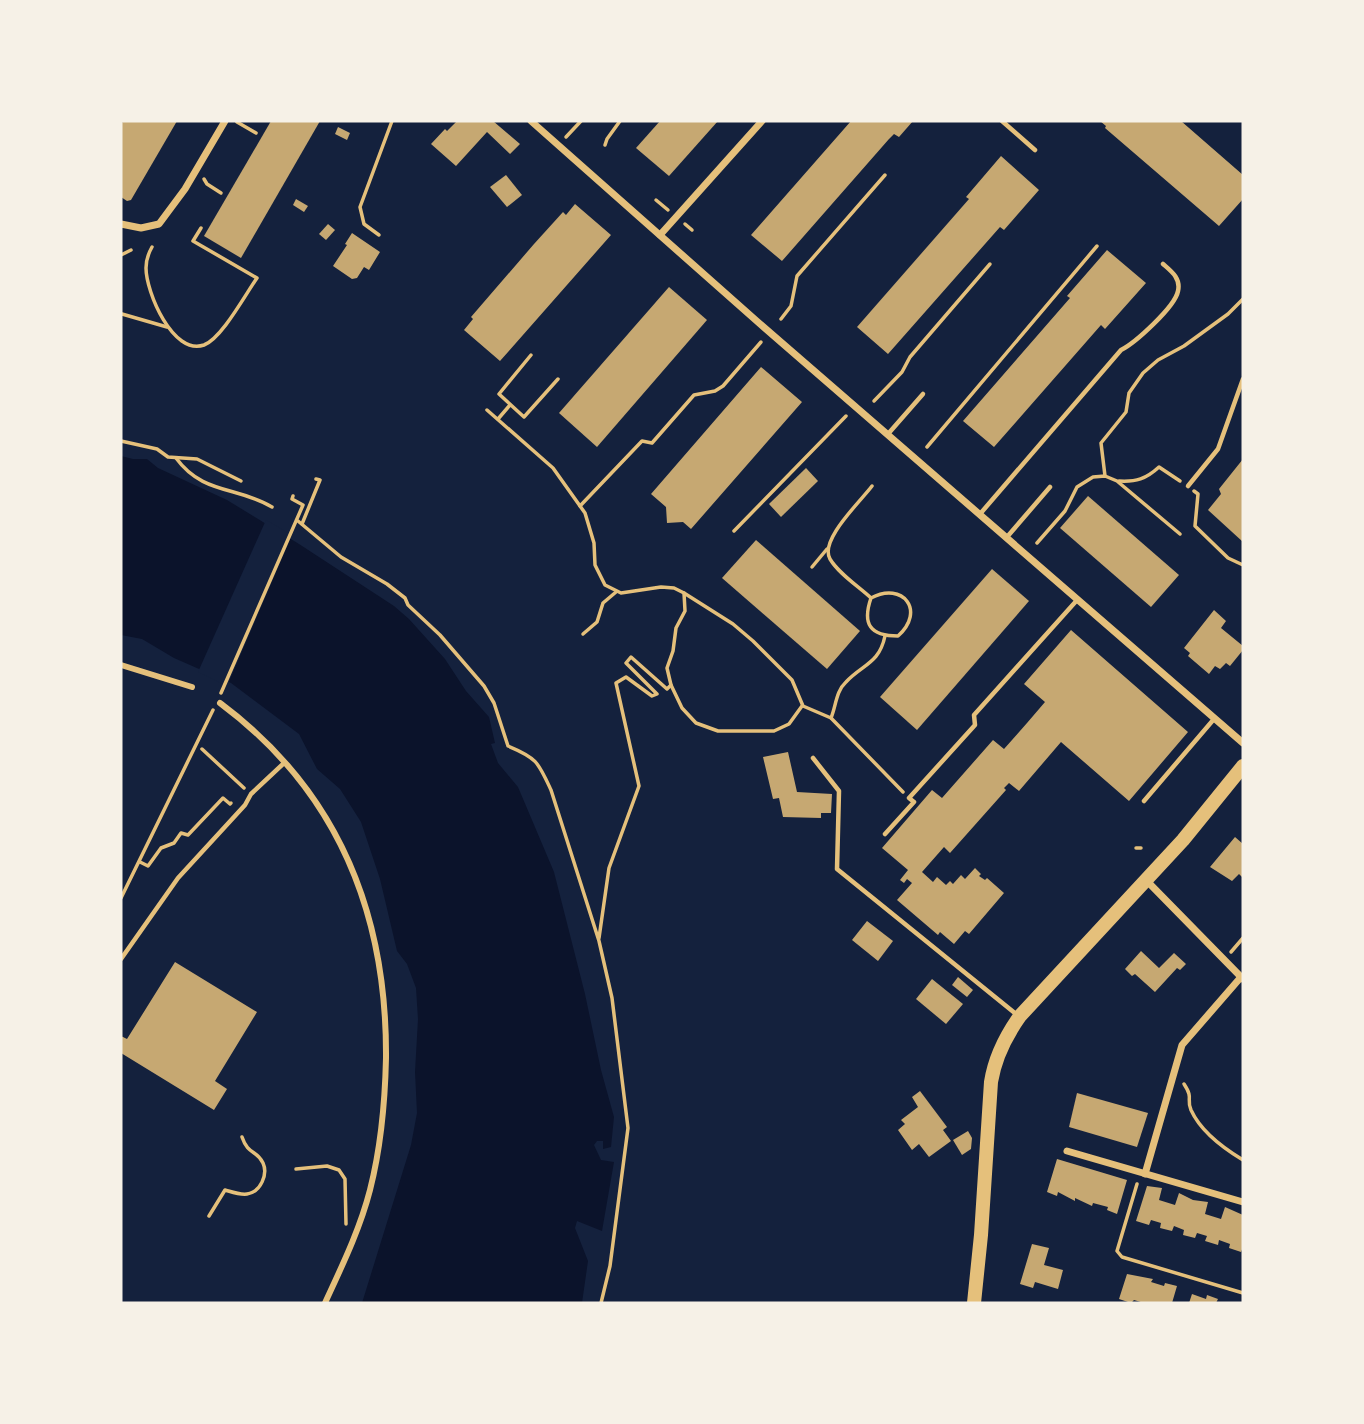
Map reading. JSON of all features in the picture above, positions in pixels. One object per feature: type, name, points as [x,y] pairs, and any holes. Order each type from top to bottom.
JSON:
[{"type":"main road","points":[[974,1303],[991,1082],[998,1052],[1020,1016],[1183,840],[1243,766]]},
{"type":"street","points":[[121,224],[141,228],[159,224],[198,168],[225,121]]},
{"type":"street","points":[[531,121],[1243,743]]},
{"type":"street","points":[[660,235],[762,121]]},
{"type":"street","points":[[121,665],[192,687]]},
{"type":"street","points":[[220,703],[256,731],[323,814],[356,878],[376,940],[386,1037],[383,1115],[370,1190],[349,1251],[325,1303]]},
{"type":"street","points":[[1143,1173],[1182,1045],[1242,978],[1146,880]]},
{"type":"street","points":[[1067,1151],[1243,1202]]},
{"type":"lane","points":[[1002,121],[1035,150]]},
{"type":"lane","points":[[981,514],[1121,350],[1134,344],[1171,304],[1178,293],[1178,282],[1173,272],[1163,264]]},
{"type":"lane","points":[[1188,486],[1218,449],[1243,379]]},
{"type":"lane","points":[[888,434],[923,394]]},
{"type":"lane","points":[[1007,537],[1050,487]]},
{"type":"lane","points":[[885,834],[914,802],[909,798],[975,725],[974,715],[1078,598]]},
{"type":"lane","points":[[1144,801],[1214,719]]},
{"type":"lane","points":[[813,758],[839,791],[837,869],[1020,1016]]},
{"type":"lane","points":[[121,959],[178,878],[245,805],[251,794],[284,763]]},
{"type":"path","points":[[235,121],[257,133]]},
{"type":"path","points":[[379,235],[364,224],[360,207],[392,121]]},
{"type":"path","points":[[559,145],[581,121]]},
{"type":"path","points":[[605,145],[620,121]]},
{"type":"path","points":[[198,168],[207,184],[221,192]]},
{"type":"path","points":[[781,319],[791,306],[797,276],[885,175]]},
{"type":"path","points":[[152,247],[147,257],[146,276],[152,295],[169,327],[184,344],[192,347],[205,345],[218,334],[257,278],[193,241],[201,228]]},
{"type":"path","points":[[927,447],[1097,246]]},
{"type":"path","points":[[121,255],[131,250]]},
{"type":"path","points":[[874,401],[902,372],[910,357],[990,264]]},
{"type":"path","points":[[1105,476],[1101,443],[1126,412],[1129,393],[1143,373],[1158,360],[1184,346],[1228,314],[1243,299]]},
{"type":"path","points":[[122,314],[169,327]]},
{"type":"path","points":[[580,506],[642,441],[652,443],[694,395],[715,391],[723,386],[761,342]]},
{"type":"path","points":[[531,355],[499,394],[524,418],[558,379]]},
{"type":"path","points":[[498,419],[510,405]]},
{"type":"path","points":[[486,410],[553,468],[580,506],[592,530],[598,575],[605,585],[616,592],[626,593],[661,587],[674,588],[733,624],[753,640],[792,680],[803,706],[831,718],[909,798]]},
{"type":"path","points":[[734,531],[846,416]]},
{"type":"path","points":[[121,441],[157,449],[168,457],[197,458],[241,481]]},
{"type":"path","points":[[176,458],[185,471],[206,484],[218,490],[248,496],[272,508]]},
{"type":"path","points":[[1117,481],[1134,482],[1149,477],[1159,467],[1188,486],[1198,494],[1195,526],[1228,558],[1243,565]]},
{"type":"path","points":[[1037,543],[1065,511],[1077,487],[1093,477],[1105,476],[1117,481],[1180,534]]},
{"type":"path","points":[[316,479],[320,480],[300,523],[341,557],[405,598],[408,605],[440,635],[484,686],[494,703],[508,746],[531,755],[546,779],[574,858],[599,941],[612,998],[628,1128],[610,1265],[601,1303]]},
{"type":"path","points":[[812,567],[827,549],[833,534],[873,486]]},
{"type":"path","points":[[827,549],[829,558],[838,569],[871,598]]},
{"type":"path","points":[[583,634],[597,622],[603,603],[616,592]]},
{"type":"path","points":[[881,592],[895,592],[907,600],[912,612],[909,626],[898,636],[886,636],[874,631],[867,623],[871,598],[881,592]]},
{"type":"path","points":[[684,593],[685,611],[676,628],[667,668],[671,685],[682,708],[696,723],[718,731],[774,731],[789,724],[803,706]]},
{"type":"path","points":[[831,718],[844,682],[873,662],[883,647],[886,636]]},
{"type":"path","points":[[599,941],[609,868],[639,786],[616,683],[626,677],[652,696],[657,694],[626,663],[631,657],[667,689],[671,685]]},
{"type":"path","points":[[202,749],[251,794]]},
{"type":"path","points":[[140,862],[148,866],[161,848],[174,843],[181,833],[188,835],[223,798],[230,804],[233,801]]},
{"type":"path","points":[[1225,960],[1243,938]]},
{"type":"path","points":[[1172,1079],[1183,1084],[1190,1093],[1190,1107],[1201,1125],[1226,1150],[1243,1160]]},
{"type":"path","points":[[209,1216],[225,1190],[248,1194],[258,1189],[265,1177],[264,1164],[246,1148],[242,1136]]},
{"type":"path","points":[[296,1169],[327,1166],[334,1167],[342,1174],[349,1251]]},
{"type":"path","points":[[1143,1173],[1117,1251],[1122,1257],[1243,1293]]},
{"type":"water","points":[[121,456],[147,459],[158,468],[227,500],[394,606],[445,659],[466,691],[489,717],[495,743],[491,744],[498,763],[518,787],[554,872],[614,1117],[611,1147],[603,1149],[603,1141],[597,1141],[594,1145],[601,1160],[614,1162],[602,1231],[577,1221],[575,1228],[588,1261],[582,1303],[362,1303],[411,1145],[417,1113],[416,988],[407,964],[397,951],[380,879],[361,822],[340,789],[317,769],[299,734],[231,683],[174,658],[142,639],[121,635]]},
{"type":"pier","points":[[266,520],[292,535],[227,686],[198,672]]},
{"type":"building","points":[[123,121],[177,121],[131,200],[127,201],[121,197]]},
{"type":"building","points":[[271,121],[320,121],[241,258],[204,236]]},
{"type":"building","points":[[457,121],[493,121],[520,144],[510,154],[487,132],[456,166],[431,144]]},
{"type":"building","points":[[660,121],[718,121],[669,176],[636,148]]},
{"type":"building","points":[[851,121],[913,121],[899,137],[894,134],[889,139],[782,261],[751,235]]},
{"type":"building","points":[[1100,121],[1181,121],[1243,175],[1243,199],[1219,226]]},
{"type":"building","points":[[338,127],[350,133],[347,140],[335,134]]},
{"type":"building","points":[[1001,156],[1039,190],[1004,230],[1000,227],[888,354],[857,327],[969,199],[966,197]]},
{"type":"building","points":[[506,175],[522,195],[507,207],[490,187]]},
{"type":"building","points":[[296,199],[308,206],[304,212],[293,205]]},
{"type":"building","points":[[575,204],[611,235],[500,361],[464,330],[473,319],[471,317],[534,244],[563,212],[566,215]]},
{"type":"building","points":[[328,224],[335,230],[326,240],[319,234]]},
{"type":"building","points":[[352,233],[380,252],[369,270],[364,267],[357,278],[352,279],[333,266]]},
{"type":"building","points":[[1107,250],[1146,283],[1105,329],[1101,325],[994,447],[963,421],[1070,298],[1067,296]]},
{"type":"building","points":[[669,287],[707,320],[597,447],[559,413]]},
{"type":"building","points":[[761,367],[802,402],[691,529],[683,522],[667,523],[666,507],[651,494]]},
{"type":"building","points":[[1243,459],[1243,542],[1208,510],[1221,494],[1219,489]]},
{"type":"building","points":[[806,468],[818,481],[781,517],[769,504]]},
{"type":"building","points":[[1088,496],[1179,575],[1151,607],[1060,528]]},
{"type":"building","points":[[756,540],[860,631],[827,669],[722,578]]},
{"type":"building","points":[[992,569],[1029,601],[917,730],[880,697]]},
{"type":"building","points":[[1214,610],[1226,621],[1221,628],[1243,646],[1243,650],[1230,666],[1226,663],[1220,669],[1215,666],[1209,674],[1188,656],[1190,653],[1184,648]]},
{"type":"building","points":[[1071,630],[1188,732],[1129,801],[1061,742],[1019,791],[1009,783],[1004,788],[1006,790],[950,853],[944,847],[922,872],[933,882],[937,877],[946,885],[950,881],[953,884],[961,875],[965,879],[975,868],[981,874],[979,876],[985,880],[987,878],[1004,893],[969,934],[965,931],[954,944],[940,932],[938,935],[897,900],[912,883],[907,879],[904,883],[900,880],[908,870],[882,848],[932,790],[942,798],[993,740],[1004,749],[1027,723],[1045,702],[1024,684]]},
{"type":"building","points":[[788,752],[797,792],[832,794],[831,813],[821,813],[821,818],[783,817],[779,798],[773,799],[763,757]]},
{"type":"building","points":[[1235,837],[1243,844],[1243,878],[1239,874],[1232,881],[1210,867]]},
{"type":"building","points":[[867,921],[893,941],[878,961],[852,940]]},
{"type":"building","points":[[1141,951],[1159,968],[1174,953],[1186,964],[1180,970],[1177,968],[1155,992],[1135,974],[1132,976],[1125,969]]},
{"type":"building","points":[[175,962],[257,1012],[215,1081],[227,1089],[214,1110],[121,1053],[121,1036],[127,1039]]},
{"type":"building","points":[[958,977],[973,990],[967,997],[952,985]]},
{"type":"building","points":[[932,979],[963,1004],[946,1024],[916,999]]},
{"type":"building","points":[[920,1091],[947,1127],[943,1130],[951,1141],[929,1157],[919,1144],[912,1150],[898,1130],[905,1124],[901,1120],[918,1107],[912,1097]]},
{"type":"building","points":[[1077,1093],[1148,1113],[1137,1147],[1069,1127]]},
{"type":"building","points":[[968,1131],[972,1138],[971,1149],[962,1155],[953,1140]]},
{"type":"building","points":[[1057,1159],[1127,1180],[1117,1214],[1107,1210],[1108,1207],[1093,1203],[1092,1206],[1058,1192],[1057,1196],[1047,1192]]},
{"type":"building","points":[[1147,1186],[1162,1188],[1159,1200],[1175,1205],[1179,1193],[1193,1200],[1208,1202],[1205,1214],[1221,1219],[1225,1207],[1243,1215],[1241,1252],[1229,1248],[1230,1244],[1219,1240],[1218,1245],[1205,1241],[1207,1236],[1197,1233],[1195,1238],[1183,1235],[1184,1230],[1174,1226],[1172,1231],[1160,1228],[1161,1223],[1151,1220],[1149,1225],[1136,1221]]},
{"type":"building","points":[[1032,1244],[1049,1248],[1044,1265],[1063,1270],[1058,1289],[1035,1282],[1033,1288],[1020,1284]]},
{"type":"building","points":[[1127,1274],[1153,1279],[1151,1282],[1164,1286],[1165,1283],[1177,1286],[1172,1303],[1144,1303],[1134,1300],[1131,1303],[1119,1299]]},
{"type":"building","points":[[1192,1294],[1206,1299],[1207,1295],[1218,1299],[1216,1303],[1189,1303]]}]
